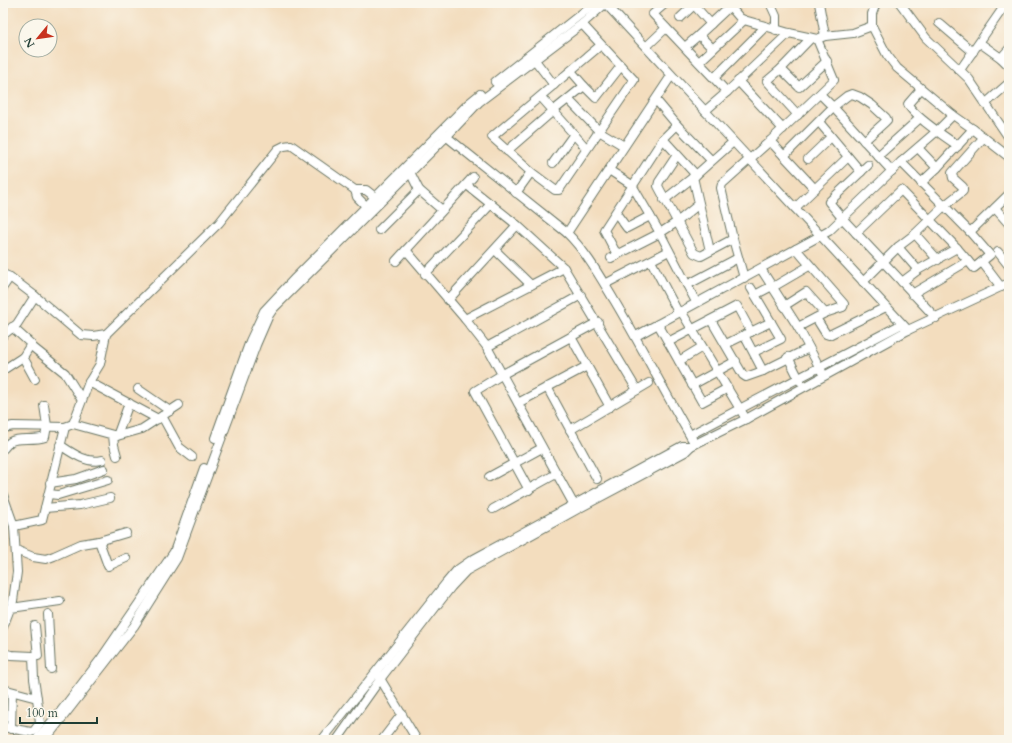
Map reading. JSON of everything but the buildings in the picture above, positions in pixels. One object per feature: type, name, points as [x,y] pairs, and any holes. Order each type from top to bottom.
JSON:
[{"type":"street","points":[[378,200],[410,172],[471,101],[595,3]]},
{"type":"street","points":[[45,740],[51,727],[100,660],[174,552],[250,341],[264,311],[295,278],[369,209],[443,134],[479,102],[582,24],[606,3],[671,76],[905,327]]},
{"type":"street","points":[[666,3],[653,14],[727,92]]},
{"type":"street","points":[[770,3],[776,16],[776,30]]},
{"type":"street","points":[[744,278],[721,188],[722,184],[770,142],[834,80],[818,38],[819,3]]},
{"type":"street","points":[[876,3],[872,14],[872,26],[887,55],[898,68],[953,115],[1009,157]]},
{"type":"street","points":[[900,3],[926,38],[973,84],[985,104],[1009,136]]},
{"type":"street","points":[[960,70],[1001,11],[1009,3]]},
{"type":"street","points":[[680,18],[695,4],[711,24]]},
{"type":"street","points":[[685,47],[711,24],[728,5],[740,18],[744,20],[776,30],[818,38],[853,33],[872,26]]},
{"type":"street","points":[[699,62],[744,20]]},
{"type":"street","points":[[939,23],[973,52]]},
{"type":"street","points":[[582,24],[634,80],[586,148],[559,190],[555,190],[506,151],[492,137],[601,45]]},
{"type":"street","points":[[714,78],[765,27]]},
{"type":"street","points":[[646,47],[666,28]]},
{"type":"street","points":[[705,111],[789,33]]},
{"type":"street","points":[[699,35],[713,49]]},
{"type":"street","points":[[798,115],[767,81],[818,38]]},
{"type":"street","points":[[980,43],[1001,58],[1009,66]]},
{"type":"street","points":[[1001,58],[1009,49]]},
{"type":"street","points":[[534,59],[554,85]]},
{"type":"street","points":[[781,69],[799,87],[827,61]]},
{"type":"street","points":[[571,71],[596,98],[621,66]]},
{"type":"street","points":[[567,233],[671,76]]},
{"type":"street","points":[[738,81],[782,129]]},
{"type":"street","points":[[985,104],[1009,83]]},
{"type":"street","points":[[506,151],[552,111],[584,86]]},
{"type":"street","points":[[921,89],[908,104],[909,107],[920,118],[958,146]]},
{"type":"street","points":[[820,94],[892,171]]},
{"type":"street","points":[[784,156],[820,122],[833,107],[852,94],[860,97],[872,105],[886,118],[885,122],[864,141]]},
{"type":"street","points":[[541,97],[586,148]]},
{"type":"street","points":[[568,99],[599,131],[624,146]]},
{"type":"street","points":[[656,100],[677,125],[711,160]]},
{"type":"street","points":[[636,336],[696,302],[821,236],[953,115]]},
{"type":"street","points":[[878,156],[920,118]]},
{"type":"street","points":[[820,122],[861,172]]},
{"type":"street","points":[[619,253],[615,251],[604,230],[663,139],[677,125]]},
{"type":"street","points":[[921,182],[937,168],[973,129]]},
{"type":"street","points":[[443,134],[567,233],[585,254],[636,336],[690,435],[693,445]]},
{"type":"street","points":[[553,164],[574,134]]},
{"type":"street","points":[[808,159],[831,137]]},
{"type":"street","points":[[863,282],[963,189],[953,178],[952,173],[984,137]]},
{"type":"street","points":[[663,139],[694,176],[710,251]]},
{"type":"street","points":[[664,200],[733,142]]},
{"type":"street","points":[[770,142],[815,189]]},
{"type":"street","points":[[73,424],[89,382],[100,364],[106,334],[219,223],[278,150],[284,146],[291,145],[355,190],[366,190],[378,200]]},
{"type":"street","points":[[918,148],[937,168]]},
{"type":"street","points":[[677,155],[658,184],[658,190],[694,253],[701,256],[733,239]]},
{"type":"street","points":[[795,208],[848,157]]},
{"type":"street","points":[[856,233],[901,190],[957,248],[974,268],[990,255],[970,232],[901,162]]},
{"type":"street","points":[[868,165],[829,202],[912,294],[936,318]]},
{"type":"street","points":[[609,170],[632,185],[660,233],[696,302]]},
{"type":"street","points":[[410,172],[419,190],[442,210]]},
{"type":"street","points":[[516,193],[531,172]]},
{"type":"street","points":[[396,261],[474,177]]},
{"type":"street","points":[[467,185],[517,225],[564,268],[598,322],[637,390]]},
{"type":"street","points":[[355,190],[357,197],[369,209]]},
{"type":"street","points":[[379,230],[419,190]]},
{"type":"street","points":[[970,232],[1009,194]]},
{"type":"street","points":[[426,274],[491,204]]},
{"type":"street","points":[[611,258],[660,233],[677,222],[699,204]]},
{"type":"street","points":[[995,208],[1009,224]]},
{"type":"street","points":[[616,213],[627,228],[650,216]]},
{"type":"street","points":[[448,300],[517,225]]},
{"type":"street","points":[[915,234],[938,260]]},
{"type":"street","points":[[898,248],[918,270]]},
{"type":"street","points":[[902,282],[918,270],[957,248]]},
{"type":"street","points":[[796,249],[844,304],[843,307],[825,313],[798,328]]},
{"type":"street","points":[[406,250],[487,347],[556,474],[574,504]]},
{"type":"street","points":[[495,250],[531,286]]},
{"type":"street","points":[[605,284],[669,251]]},
{"type":"street","points":[[998,252],[1008,264]]},
{"type":"street","points":[[687,285],[738,258]]},
{"type":"street","points":[[650,260],[746,419]]},
{"type":"street","points":[[912,294],[968,262]]},
{"type":"street","points":[[982,262],[1001,287]]},
{"type":"street","points":[[754,352],[781,339],[753,292],[772,286],[810,266]]},
{"type":"street","points":[[465,319],[564,268]]},
{"type":"street","points":[[761,268],[798,328],[824,376]]},
{"type":"street","points":[[3,287],[6,275],[35,296],[81,336],[106,334]]},
{"type":"street","points":[[690,435],[820,367],[905,327],[936,318],[1009,283]]},
{"type":"street","points":[[784,306],[806,292],[825,313]]},
{"type":"street","points":[[487,347],[581,295]]},
{"type":"street","points":[[3,335],[17,324],[35,296]]},
{"type":"street","points":[[668,342],[736,306],[763,371]]},
{"type":"street","points":[[816,318],[826,334],[829,335],[886,307]]},
{"type":"street","points":[[711,320],[746,377],[763,371],[788,357],[809,348]]},
{"type":"street","points":[[529,490],[475,391],[502,374],[571,338],[598,322]]},
{"type":"street","points":[[726,344],[771,322]]},
{"type":"street","points":[[658,324],[702,402],[728,388]]},
{"type":"street","points":[[12,327],[31,344],[30,345],[65,373],[82,400]]},
{"type":"street","points":[[322,740],[466,571],[685,452],[693,445],[746,419],[824,376],[905,327]]},
{"type":"street","points":[[571,338],[610,407]]},
{"type":"street","points":[[3,370],[23,357],[30,345]]},
{"type":"street","points":[[679,361],[702,347]]},
{"type":"street","points":[[23,357],[35,379]]},
{"type":"street","points":[[788,357],[803,387]]},
{"type":"street","points":[[692,385],[736,361]]},
{"type":"street","points":[[518,403],[586,366]]},
{"type":"street","points":[[89,382],[160,417],[179,447],[192,456]]},
{"type":"street","points":[[570,430],[649,383]]},
{"type":"street","points":[[547,387],[597,479]]},
{"type":"street","points":[[138,389],[170,411]]},
{"type":"street","points":[[117,456],[114,445],[115,435],[129,403]]},
{"type":"street","points":[[3,449],[10,442],[15,440],[33,440],[45,437],[47,426],[44,405]]},
{"type":"street","points":[[3,428],[13,426],[65,427],[73,424],[115,435],[142,429],[179,405]]},
{"type":"street","points":[[14,526],[42,520],[65,427]]},
{"type":"street","points":[[60,445],[74,454],[94,462],[102,460]]},
{"type":"street","points":[[336,740],[378,675],[457,570],[470,561],[682,446],[693,445]]},
{"type":"street","points":[[489,477],[542,448]]},
{"type":"street","points":[[50,483],[76,479],[104,469]]},
{"type":"street","points":[[493,509],[556,474]]},
{"type":"street","points":[[49,494],[58,495],[108,480]]},
{"type":"street","points":[[3,494],[6,515],[14,526],[17,572],[14,601],[3,627]]},
{"type":"street","points":[[45,508],[80,505],[110,498]]},
{"type":"street","points":[[16,550],[33,557],[46,559],[82,544],[99,541],[126,533]]},
{"type":"street","points":[[99,541],[108,566],[126,558]]},
{"type":"street","points":[[11,608],[60,601]]},
{"type":"street","points":[[48,614],[51,669]]},
{"type":"street","points":[[12,692],[7,728],[31,732],[34,731],[39,724],[36,698],[35,626]]},
{"type":"street","points":[[3,653],[11,655],[50,656]]},
{"type":"street","points":[[378,675],[417,740]]},
{"type":"street","points":[[3,689],[36,698]]},
{"type":"street","points":[[382,740],[402,714]]},
{"type":"street","points":[[36,740],[51,727]]}]
